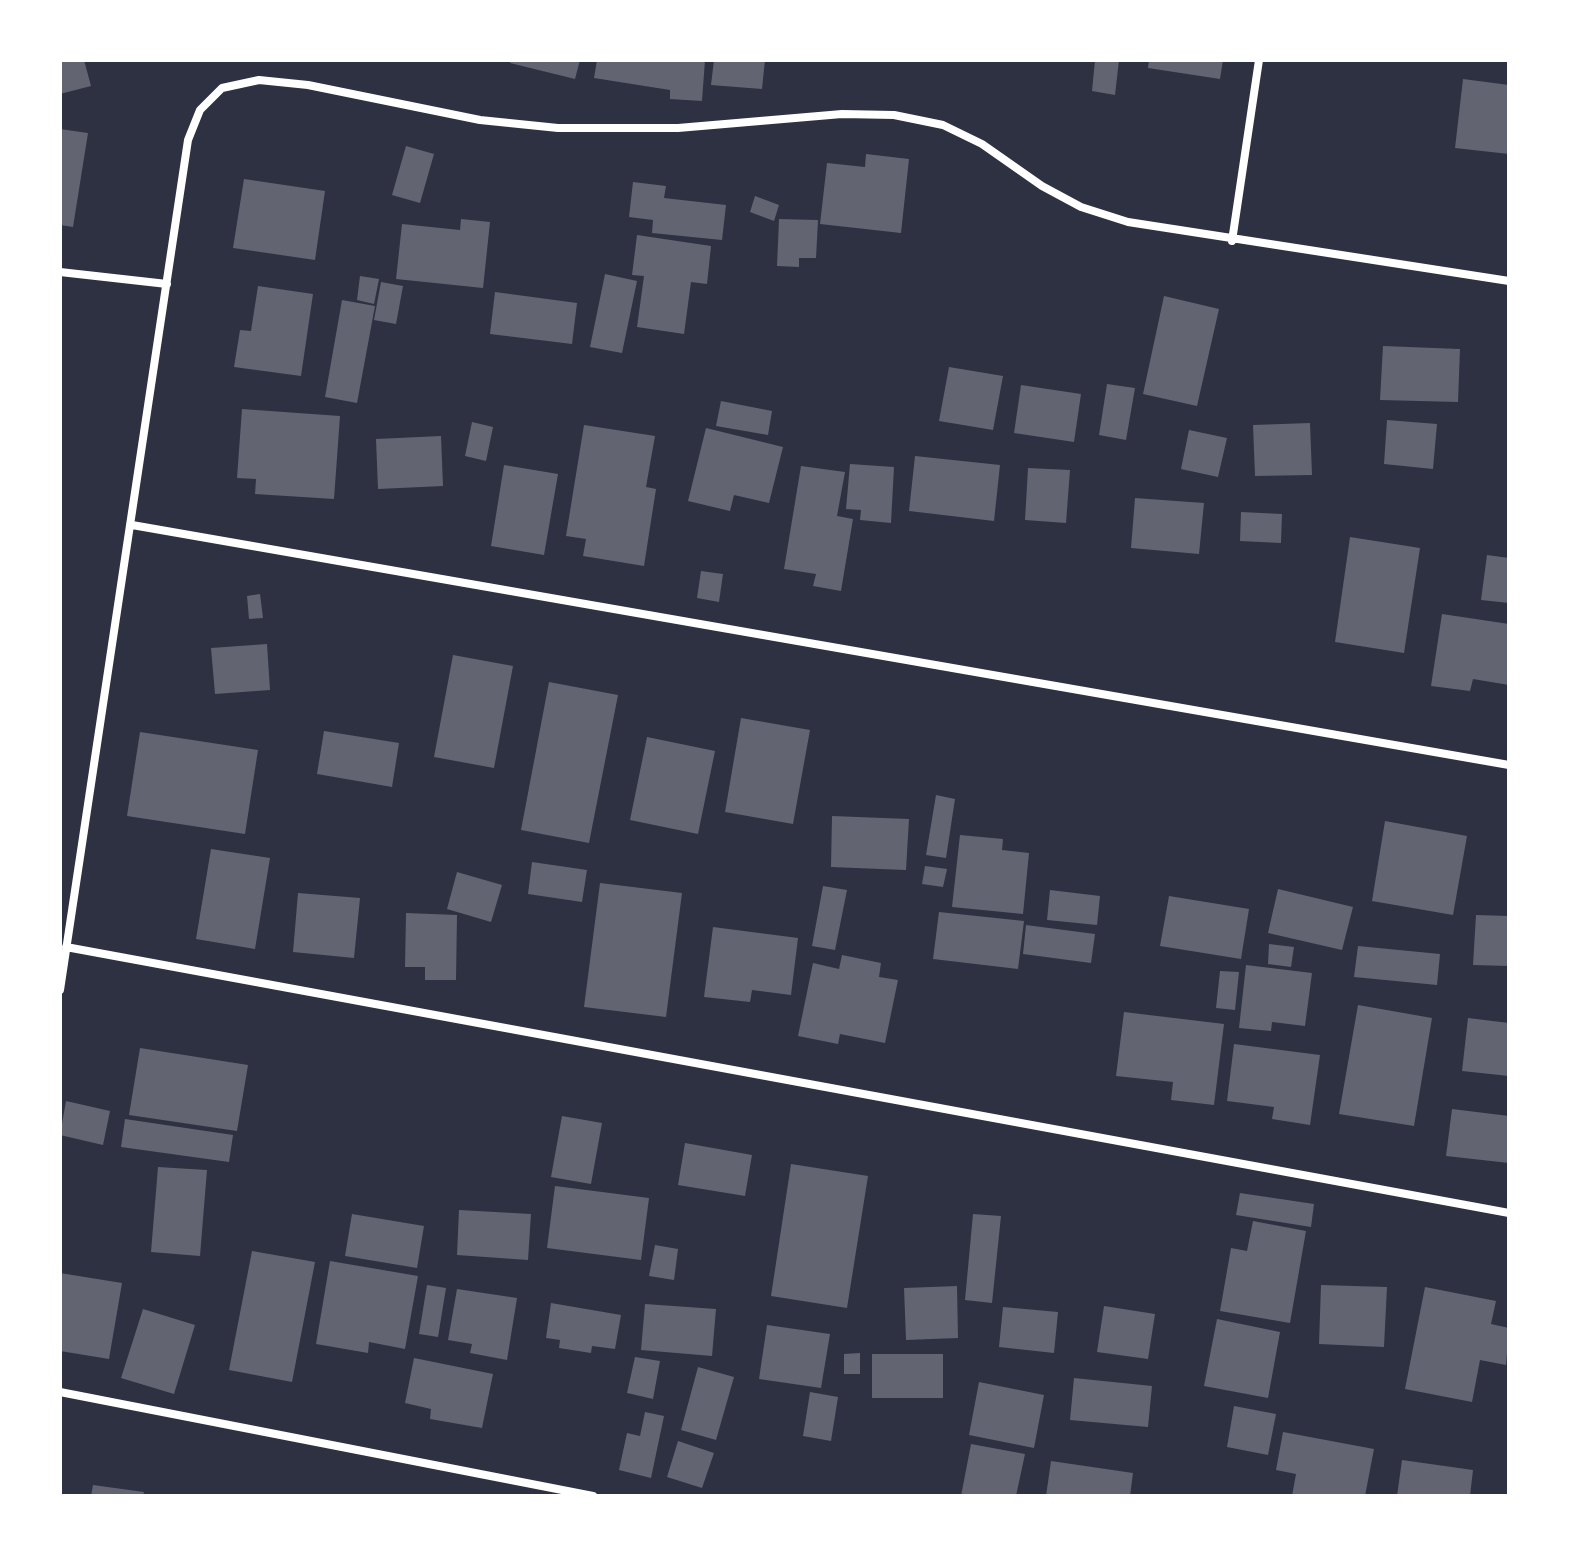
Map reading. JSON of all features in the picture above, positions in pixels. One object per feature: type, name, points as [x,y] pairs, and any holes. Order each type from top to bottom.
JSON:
[{"type":"street","points":[[1232,241],[1259,60]]},
{"type":"street","points":[[60,990],[188,140],[200,110],[222,88],[259,80],[308,85],[480,120],[558,128],[678,128],[842,114],[894,115],[943,125],[982,144],[1042,186],[1081,207],[1128,222],[1232,241],[1509,281]]},
{"type":"street","points":[[60,272],[167,284]]},
{"type":"street","points":[[132,525],[1509,765]]},
{"type":"street","points":[[66,947],[1509,1213]]},
{"type":"street","points":[[60,1392],[593,1496]]},
{"type":"building","points":[[60,60],[84,60],[91,86],[60,94]]},
{"type":"building","points":[[511,60],[580,60],[575,79],[510,63]]},
{"type":"building","points":[[597,60],[705,60],[702,101],[670,99],[670,90],[594,78]]},
{"type":"building","points":[[714,60],[765,60],[762,89],[711,85]]},
{"type":"building","points":[[1095,60],[1119,60],[1115,95],[1092,91]]},
{"type":"building","points":[[1149,60],[1223,60],[1220,79],[1148,68]]},
{"type":"building","points":[[1463,79],[1509,85],[1509,154],[1455,148]]},
{"type":"building","points":[[60,129],[88,133],[73,227],[60,225]]},
{"type":"building","points":[[406,146],[434,154],[420,203],[392,195]]},
{"type":"building","points":[[866,154],[909,159],[901,233],[820,224],[827,163],[865,167]]},
{"type":"building","points":[[244,179],[325,191],[315,260],[233,248]]},
{"type":"building","points":[[633,182],[666,186],[664,198],[726,205],[722,240],[652,233],[653,220],[629,217]]},
{"type":"building","points":[[755,196],[779,205],[774,221],[750,212]]},
{"type":"building","points":[[461,219],[490,222],[483,288],[396,279],[402,224],[460,230]]},
{"type":"building","points":[[779,219],[818,220],[816,258],[799,258],[799,267],[777,266]]},
{"type":"building","points":[[637,235],[711,246],[707,284],[691,282],[684,334],[637,327],[644,276],[632,275]]},
{"type":"building","points":[[605,274],[637,281],[622,353],[590,347]]},
{"type":"building","points":[[360,276],[379,279],[374,304],[357,300]]},
{"type":"building","points":[[381,282],[403,286],[396,324],[374,320]]},
{"type":"building","points":[[258,286],[313,294],[301,376],[234,367],[240,330],[251,331]]},
{"type":"building","points":[[495,292],[577,303],[572,344],[490,334]]},
{"type":"building","points":[[1164,296],[1219,309],[1197,406],[1143,394]]},
{"type":"building","points":[[342,300],[375,306],[357,403],[325,397]]},
{"type":"building","points":[[1383,346],[1460,349],[1458,402],[1380,400]]},
{"type":"building","points":[[949,367],[1003,376],[993,430],[939,421]]},
{"type":"building","points":[[1107,384],[1135,388],[1126,440],[1099,435]]},
{"type":"building","points":[[1021,385],[1081,394],[1074,442],[1014,433]]},
{"type":"building","points":[[721,401],[772,411],[768,435],[716,426]]},
{"type":"building","points":[[242,409],[340,416],[334,499],[255,494],[256,479],[237,478]]},
{"type":"building","points":[[1387,420],[1437,424],[1433,469],[1384,464]]},
{"type":"building","points":[[472,422],[493,427],[486,461],[465,456]]},
{"type":"building","points":[[1310,423],[1312,475],[1255,476],[1253,425]]},
{"type":"building","points":[[584,425],[655,436],[646,487],[656,489],[644,566],[583,556],[586,539],[566,536]]},
{"type":"building","points":[[706,428],[783,447],[769,503],[734,495],[730,511],[688,501]]},
{"type":"building","points":[[1189,430],[1227,438],[1218,477],[1181,469]]},
{"type":"building","points":[[441,436],[443,486],[378,489],[376,439]]},
{"type":"building","points":[[915,456],[1000,465],[994,521],[909,511]]},
{"type":"building","points":[[850,464],[894,467],[891,523],[860,520],[861,510],[846,509]]},
{"type":"building","points":[[504,465],[558,474],[544,555],[491,546]]},
{"type":"building","points":[[801,466],[845,472],[837,516],[853,519],[841,591],[813,586],[816,574],[784,569]]},
{"type":"building","points":[[1028,468],[1070,470],[1066,523],[1025,520]]},
{"type":"building","points":[[1135,498],[1204,503],[1199,554],[1131,548]]},
{"type":"building","points":[[1241,512],[1282,514],[1281,543],[1240,541]]},
{"type":"building","points":[[1350,537],[1420,548],[1404,653],[1335,642]]},
{"type":"building","points":[[1487,555],[1509,558],[1509,603],[1481,600]]},
{"type":"building","points":[[701,571],[723,574],[719,602],[697,598]]},
{"type":"building","points":[[260,594],[263,618],[249,619],[247,596]]},
{"type":"building","points":[[1442,614],[1509,624],[1509,685],[1473,679],[1470,691],[1431,686]]},
{"type":"building","points":[[267,644],[270,690],[215,694],[211,648]]},
{"type":"building","points":[[453,655],[513,666],[494,768],[434,757]]},
{"type":"building","points":[[549,682],[618,695],[589,843],[521,830]]},
{"type":"building","points":[[741,718],[810,730],[793,824],[725,812]]},
{"type":"building","points":[[324,731],[399,743],[392,787],[317,774]]},
{"type":"building","points":[[140,732],[258,750],[245,834],[127,816]]},
{"type":"building","points":[[647,737],[715,751],[698,834],[630,820]]},
{"type":"building","points":[[936,795],[955,799],[946,858],[926,855]]},
{"type":"building","points":[[832,816],[909,819],[906,870],[831,867]]},
{"type":"building","points":[[1385,821],[1467,836],[1453,915],[1372,901]]},
{"type":"building","points":[[960,835],[1003,839],[1002,850],[1029,853],[1023,914],[952,907]]},
{"type":"building","points":[[211,849],[270,858],[255,949],[196,939]]},
{"type":"building","points":[[532,862],[587,870],[582,902],[528,894]]},
{"type":"building","points":[[925,866],[947,869],[943,887],[922,884]]},
{"type":"building","points":[[457,872],[502,885],[491,922],[447,909]]},
{"type":"building","points":[[600,883],[682,893],[666,1017],[584,1007]]},
{"type":"building","points":[[823,886],[847,890],[835,950],[812,946]]},
{"type":"building","points":[[1278,889],[1353,907],[1342,950],[1268,933]]},
{"type":"building","points":[[1050,890],[1100,896],[1097,925],[1047,920]]},
{"type":"building","points":[[298,893],[360,898],[354,958],[293,952]]},
{"type":"building","points":[[1169,896],[1249,909],[1241,959],[1160,946]]},
{"type":"building","points":[[939,912],[1024,921],[1018,969],[933,959]]},
{"type":"building","points":[[406,913],[457,915],[456,980],[425,980],[425,967],[405,967]]},
{"type":"building","points":[[1476,915],[1509,916],[1509,966],[1473,965]]},
{"type":"building","points":[[1026,925],[1095,934],[1091,963],[1023,954]]},
{"type":"building","points":[[713,927],[798,938],[791,995],[752,990],[750,1002],[704,997]]},
{"type":"building","points":[[1269,944],[1294,947],[1291,967],[1268,964]]},
{"type":"building","points":[[1358,946],[1440,954],[1437,985],[1354,977]]},
{"type":"building","points":[[842,955],[881,963],[879,977],[898,980],[885,1043],[840,1034],[838,1044],[798,1036],[813,963],[839,969]]},
{"type":"building","points":[[1246,965],[1312,973],[1305,1026],[1272,1022],[1271,1031],[1239,1028]]},
{"type":"building","points":[[1220,971],[1239,972],[1235,1010],[1216,1008]]},
{"type":"building","points":[[1358,1005],[1432,1018],[1414,1126],[1339,1114]]},
{"type":"building","points":[[1124,1012],[1224,1024],[1214,1105],[1171,1100],[1173,1082],[1116,1076]]},
{"type":"building","points":[[1468,1018],[1509,1023],[1509,1076],[1462,1071]]},
{"type":"building","points":[[1234,1044],[1320,1055],[1310,1125],[1272,1119],[1274,1107],[1227,1101]]},
{"type":"building","points":[[140,1048],[248,1065],[237,1131],[129,1115]]},
{"type":"building","points":[[66,1101],[110,1111],[103,1145],[60,1135]]},
{"type":"building","points":[[1452,1109],[1509,1116],[1509,1163],[1446,1156]]},
{"type":"building","points":[[562,1116],[602,1123],[591,1184],[551,1177]]},
{"type":"building","points":[[125,1119],[233,1135],[229,1162],[121,1147]]},
{"type":"building","points":[[685,1143],[752,1155],[745,1196],[678,1185]]},
{"type":"building","points":[[791,1164],[868,1176],[847,1308],[771,1296]]},
{"type":"building","points":[[158,1167],[207,1170],[200,1256],[151,1252]]},
{"type":"building","points":[[555,1186],[649,1198],[641,1260],[547,1248]]},
{"type":"building","points":[[1240,1193],[1314,1204],[1311,1227],[1236,1215]]},
{"type":"building","points":[[459,1210],[531,1214],[528,1260],[457,1255]]},
{"type":"building","points":[[352,1214],[424,1226],[417,1268],[345,1256]]},
{"type":"building","points":[[973,1214],[1001,1216],[992,1303],[965,1300]]},
{"type":"building","points":[[1253,1221],[1306,1231],[1290,1323],[1220,1311],[1231,1248],[1247,1251]]},
{"type":"building","points":[[655,1245],[678,1249],[674,1280],[649,1276]]},
{"type":"building","points":[[252,1251],[315,1262],[292,1382],[229,1370]]},
{"type":"building","points":[[330,1261],[418,1276],[405,1349],[369,1342],[368,1353],[316,1344]]},
{"type":"building","points":[[60,1273],[122,1283],[109,1359],[60,1351]]},
{"type":"building","points":[[427,1285],[446,1288],[438,1337],[419,1334]]},
{"type":"building","points":[[1321,1285],[1387,1287],[1384,1347],[1319,1344]]},
{"type":"building","points":[[957,1286],[958,1338],[906,1340],[904,1288]]},
{"type":"building","points":[[1425,1287],[1496,1301],[1491,1324],[1509,1328],[1506,1365],[1480,1360],[1472,1402],[1405,1389]]},
{"type":"building","points":[[457,1289],[517,1298],[507,1360],[470,1353],[472,1344],[448,1340]]},
{"type":"building","points":[[551,1303],[621,1315],[615,1349],[592,1346],[591,1353],[559,1348],[560,1340],[546,1338]]},
{"type":"building","points":[[645,1304],[716,1309],[712,1356],[641,1350]]},
{"type":"building","points":[[1104,1306],[1155,1314],[1148,1359],[1097,1352]]},
{"type":"building","points":[[1003,1307],[1058,1312],[1054,1353],[999,1347]]},
{"type":"building","points":[[143,1309],[195,1325],[174,1394],[121,1378]]},
{"type":"building","points":[[1217,1319],[1280,1332],[1268,1398],[1204,1386]]},
{"type":"building","points":[[767,1325],[830,1334],[821,1388],[759,1379]]},
{"type":"building","points":[[860,1353],[860,1374],[844,1374],[844,1354]]},
{"type":"building","points":[[872,1354],[943,1354],[943,1398],[872,1398]]},
{"type":"building","points":[[635,1357],[660,1361],[653,1399],[627,1393]]},
{"type":"building","points":[[414,1358],[493,1374],[482,1428],[430,1419],[431,1409],[405,1403]]},
{"type":"building","points":[[698,1367],[734,1377],[716,1440],[681,1430]]},
{"type":"building","points":[[1074,1378],[1152,1386],[1148,1427],[1070,1420]]},
{"type":"building","points":[[979,1382],[1044,1395],[1034,1448],[969,1435]]},
{"type":"building","points":[[810,1392],[838,1397],[831,1441],[803,1436]]},
{"type":"building","points":[[1234,1406],[1276,1414],[1268,1455],[1227,1447]]},
{"type":"building","points":[[645,1412],[664,1416],[651,1478],[619,1470],[627,1433],[640,1436]]},
{"type":"building","points":[[1283,1432],[1374,1449],[1365,1496],[1292,1496],[1296,1474],[1276,1470]]},
{"type":"building","points":[[678,1441],[714,1453],[702,1488],[667,1477]]},
{"type":"building","points":[[971,1444],[1025,1454],[1016,1496],[961,1496]]},
{"type":"building","points":[[1402,1460],[1473,1470],[1470,1496],[1397,1496]]},
{"type":"building","points":[[1051,1461],[1133,1473],[1130,1496],[1046,1496]]},
{"type":"building","points":[[93,1485],[144,1492],[143,1496],[91,1496]]}]
